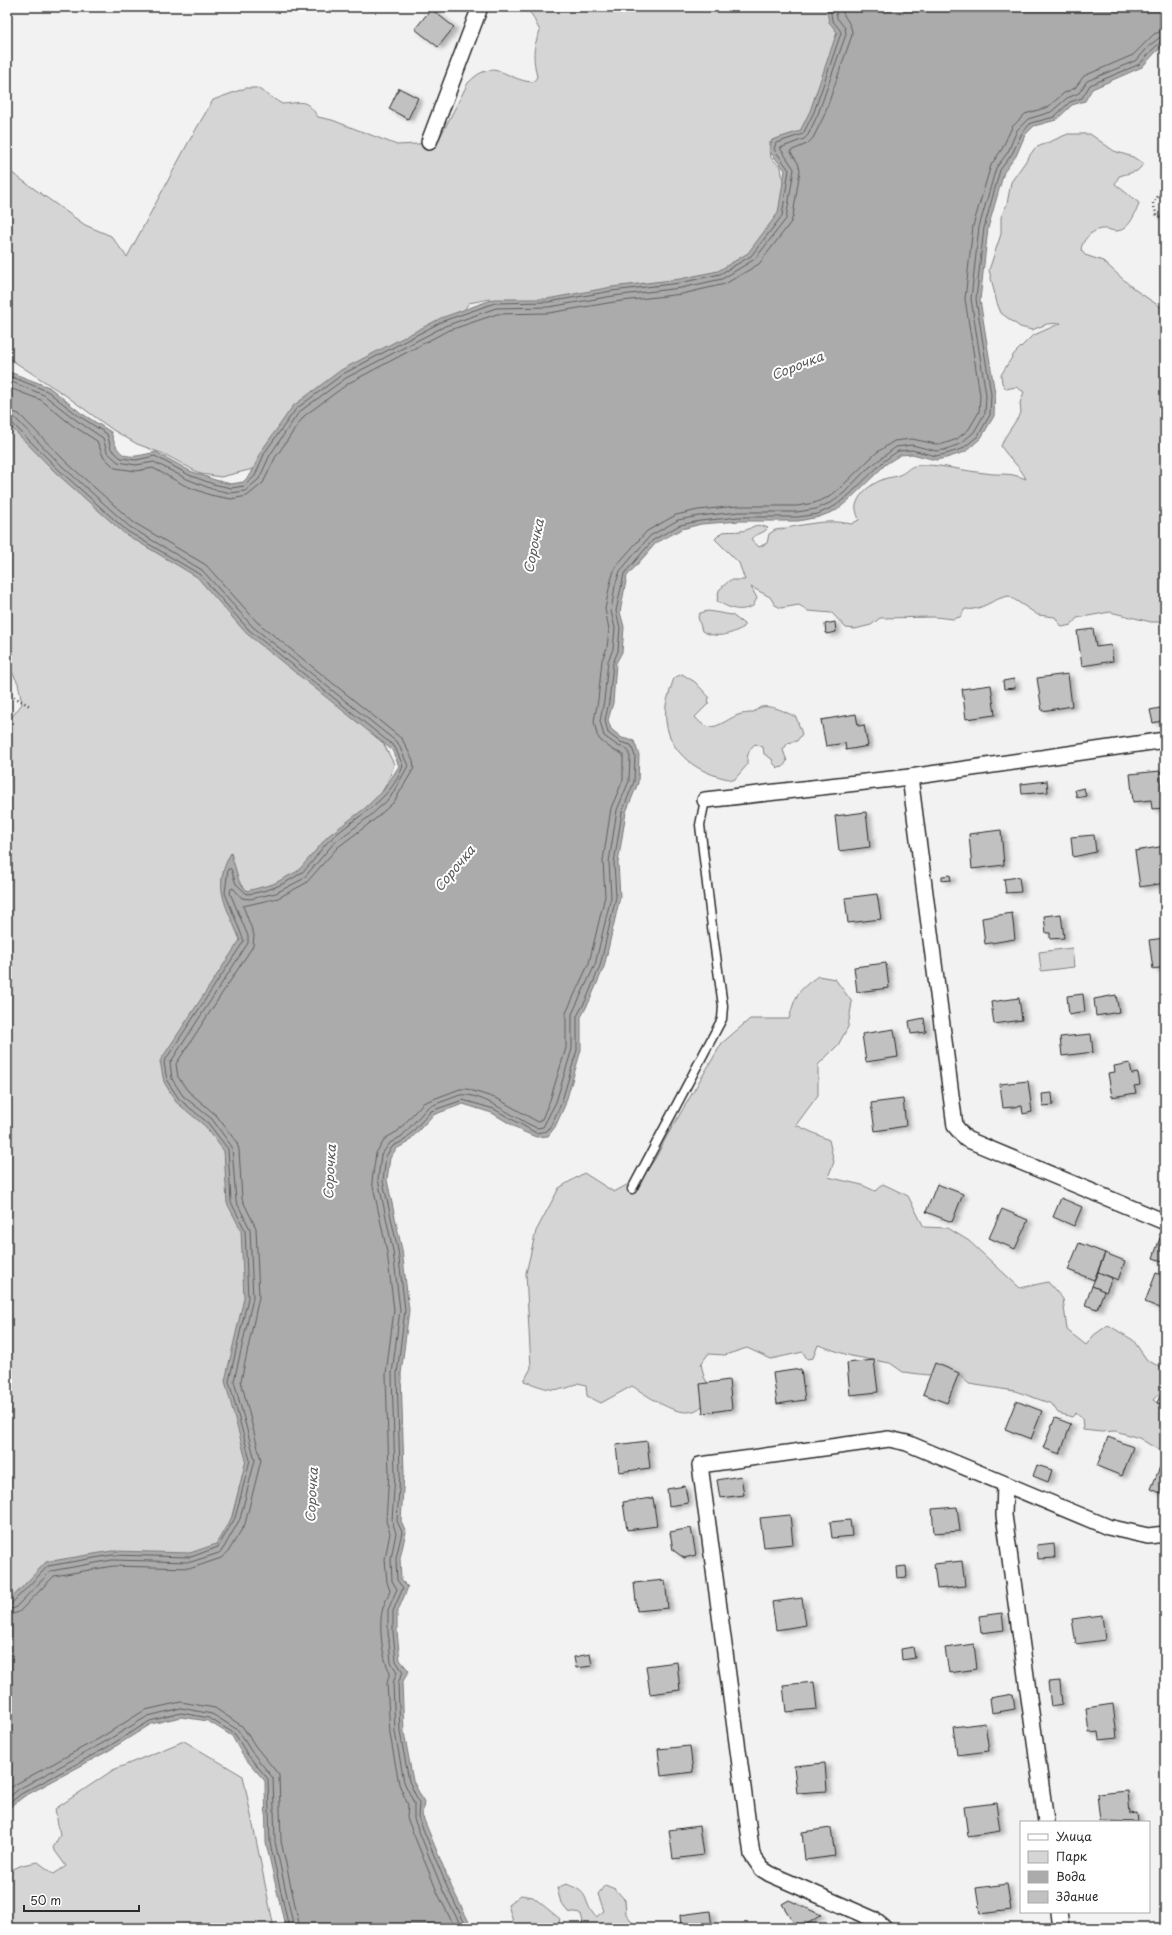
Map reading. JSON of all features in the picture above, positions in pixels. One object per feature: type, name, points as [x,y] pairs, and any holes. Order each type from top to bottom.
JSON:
[{"type":"street","points":[[429,142],[480,7]]},
{"type":"street","points":[[705,800],[910,777],[1165,740]]},
{"type":"street","points":[[910,777],[955,1126],[966,1139],[1165,1222]]},
{"type":"street","points":[[884,1928],[873,1919],[770,1874],[762,1869],[752,1855],[700,1465],[889,1439],[907,1443],[1108,1527],[1148,1536],[1165,1534]]},
{"type":"street","points":[[1006,1484],[1004,1515],[1046,1821]]},
{"type":"street","points":[[1059,1913],[1061,1928]]},
{"type":"lane","points":[[632,1189],[722,1019],[723,1006],[700,824],[705,800]]},
{"type":"path","points":[[1165,187],[1153,203],[1157,216],[1165,220]]},
{"type":"path","points":[[7,693],[30,706]]},
{"type":"green space","points":[[524,7],[828,7],[848,32],[807,123],[792,139],[769,143],[771,158],[781,167],[786,203],[774,233],[718,278],[510,307],[490,299],[469,303],[460,316],[263,453],[253,469],[221,477],[201,474],[164,454],[137,444],[113,430],[65,395],[7,357],[7,168],[85,225],[111,236],[127,257],[188,143],[213,100],[246,88],[257,88],[282,104],[299,102],[306,104],[310,106],[318,117],[332,120],[397,145],[437,143],[468,83],[477,75],[493,70],[524,81],[533,82],[537,77],[534,54],[540,31],[532,15]]},
{"type":"green space","points":[[1068,134],[1090,134],[1114,151],[1133,157],[1144,164],[1137,171],[1119,176],[1115,184],[1139,203],[1131,220],[1125,228],[1121,230],[1097,230],[1085,239],[1081,250],[1085,255],[1103,261],[1134,289],[1165,310],[1165,619],[1160,622],[1151,622],[1110,612],[1077,618],[1071,625],[1062,627],[1055,617],[1038,615],[1009,596],[1003,597],[976,609],[965,609],[960,617],[953,619],[935,617],[880,618],[871,625],[855,629],[846,628],[832,613],[808,611],[799,605],[781,608],[775,605],[770,597],[751,587],[757,598],[753,606],[743,609],[734,609],[717,601],[719,590],[730,580],[745,580],[739,563],[715,539],[722,532],[745,530],[759,525],[768,528],[751,539],[759,547],[767,543],[769,534],[775,530],[823,522],[842,522],[851,524],[859,520],[856,505],[864,491],[882,480],[898,476],[918,465],[939,466],[991,474],[1009,474],[1026,479],[1021,470],[1001,446],[1005,437],[1021,413],[1020,403],[1024,392],[1016,387],[1006,389],[1002,383],[1001,375],[1014,354],[1032,336],[1061,323],[1047,324],[1032,330],[1020,327],[1001,313],[989,270],[1001,234],[1001,217],[1007,204],[1011,182],[1035,148]]},
{"type":"green space","points":[[7,391],[197,569],[374,725],[394,764],[385,787],[371,808],[353,828],[310,865],[246,910],[237,1134],[253,1436],[223,1550],[7,1619],[7,723],[22,704],[18,683],[7,663]]},
{"type":"green space","points":[[708,611],[732,615],[744,624],[744,627],[723,635],[712,635],[702,631],[698,617],[700,613]]},
{"type":"green space","points":[[682,674],[695,682],[709,697],[708,704],[695,717],[706,726],[716,726],[738,715],[753,712],[761,707],[775,708],[796,717],[802,734],[797,741],[788,743],[783,750],[787,761],[783,767],[778,768],[773,763],[772,759],[764,754],[763,747],[755,744],[748,753],[747,765],[734,780],[706,772],[684,757],[675,746],[669,734],[666,721],[666,705],[674,678]]},
{"type":"green space","points":[[1072,948],[1074,967],[1041,971],[1039,952]]},
{"type":"green space","points":[[818,976],[835,979],[852,1002],[848,1027],[838,1045],[818,1065],[818,1095],[796,1125],[829,1140],[834,1162],[828,1177],[862,1185],[875,1191],[883,1184],[908,1196],[924,1227],[948,1228],[969,1241],[1020,1288],[1048,1282],[1063,1299],[1067,1330],[1086,1345],[1094,1335],[1108,1325],[1133,1340],[1147,1360],[1162,1368],[1165,1374],[1165,1387],[1153,1400],[1165,1408],[1165,1454],[1139,1438],[1115,1431],[1101,1432],[1083,1430],[1082,1417],[1076,1413],[1072,1417],[1058,1413],[1052,1404],[1015,1391],[969,1384],[957,1373],[940,1371],[928,1375],[903,1372],[890,1363],[851,1356],[818,1345],[813,1358],[807,1359],[803,1352],[771,1359],[747,1348],[725,1355],[708,1354],[701,1364],[704,1377],[711,1389],[705,1403],[696,1410],[686,1412],[675,1410],[664,1405],[632,1386],[601,1403],[587,1396],[586,1385],[578,1383],[564,1389],[551,1389],[524,1381],[531,1368],[526,1273],[536,1231],[559,1188],[584,1173],[614,1192],[643,1176],[655,1159],[722,1043],[750,1019],[789,1019],[798,994]]},
{"type":"green space","points":[[184,1741],[243,1776],[274,1928],[7,1928],[7,1872],[22,1865],[38,1862],[54,1874],[66,1866],[53,1848],[60,1835],[55,1809],[113,1770]]},
{"type":"green space","points":[[566,1884],[574,1887],[583,1894],[596,1917],[604,1911],[598,1894],[605,1885],[615,1889],[625,1900],[626,1914],[637,1928],[579,1928],[583,1922],[581,1914],[568,1912],[561,1903],[557,1888]]},
{"type":"green space","points":[[521,1895],[533,1897],[560,1919],[557,1928],[515,1928],[508,1905]]},
{"type":"water","name":"Сорочка","points":[[826,7],[1165,7],[1165,44],[1142,67],[1092,89],[1085,101],[1072,105],[1056,120],[1034,126],[1025,135],[1016,156],[1004,172],[988,228],[980,300],[995,394],[994,416],[981,438],[965,452],[946,458],[936,460],[912,454],[900,455],[886,464],[837,510],[819,517],[798,521],[740,521],[701,524],[682,529],[656,543],[627,576],[620,612],[624,627],[622,652],[616,663],[613,703],[608,720],[611,729],[622,738],[634,741],[639,755],[638,783],[626,812],[618,863],[620,897],[604,967],[581,1017],[581,1050],[565,1105],[555,1127],[548,1136],[536,1137],[524,1132],[492,1113],[463,1104],[433,1115],[407,1143],[396,1149],[390,1158],[387,1180],[402,1250],[409,1310],[401,1374],[404,1473],[401,1521],[406,1532],[400,1558],[401,1580],[408,1587],[397,1613],[397,1632],[400,1660],[409,1671],[402,1683],[404,1732],[413,1781],[424,1802],[422,1815],[452,1888],[472,1928],[287,1928],[285,1926],[266,1843],[265,1781],[243,1756],[232,1736],[208,1721],[181,1717],[151,1724],[108,1751],[23,1797],[7,1810],[7,1603],[46,1562],[112,1551],[190,1553],[216,1544],[232,1517],[246,1460],[225,1381],[244,1298],[241,1230],[227,1203],[224,1151],[205,1126],[176,1102],[164,1082],[160,1061],[240,940],[223,897],[222,877],[225,865],[231,853],[239,881],[247,891],[273,884],[298,871],[328,836],[364,809],[383,791],[399,766],[392,750],[246,633],[197,577],[125,534],[56,473],[7,423],[7,371],[49,387],[81,413],[111,432],[118,449],[126,456],[139,456],[156,452],[190,471],[231,484],[243,482],[251,474],[262,450],[293,406],[341,370],[441,318],[494,299],[547,299],[612,287],[680,279],[718,271],[748,253],[778,213],[785,170],[769,151],[772,140],[800,131],[810,111],[837,32],[829,22]]},
{"type":"building","points":[[431,9],[454,27],[438,47],[415,29]]},
{"type":"building","points":[[399,88],[418,98],[408,119],[389,109]]},
{"type":"building","points":[[835,622],[836,632],[826,634],[825,624]]},
{"type":"building","points":[[1093,629],[1096,647],[1111,645],[1113,661],[1082,666],[1077,631]]},
{"type":"building","points":[[1068,674],[1072,706],[1042,711],[1037,678]]},
{"type":"building","points":[[1014,679],[1015,688],[1004,689],[1003,681]]},
{"type":"building","points":[[991,685],[995,715],[966,719],[962,689]]},
{"type":"building","points":[[1165,707],[1165,720],[1153,723],[1150,710]]},
{"type":"building","points":[[856,714],[858,726],[864,725],[868,746],[846,750],[845,743],[826,746],[821,720]]},
{"type":"building","points":[[1160,771],[1164,808],[1152,809],[1151,800],[1133,802],[1130,774]]},
{"type":"building","points":[[1047,781],[1048,792],[1022,794],[1021,784]]},
{"type":"building","points":[[1084,788],[1086,796],[1077,798],[1075,790]]},
{"type":"building","points":[[866,812],[870,847],[839,851],[835,816]]},
{"type":"building","points":[[1001,830],[1004,865],[972,869],[969,834]]},
{"type":"building","points":[[1094,835],[1096,852],[1073,857],[1071,837]]},
{"type":"building","points":[[1165,846],[1165,883],[1140,887],[1135,851]]},
{"type":"building","points":[[950,875],[951,880],[942,881],[942,876]]},
{"type":"building","points":[[1019,877],[1021,892],[1006,893],[1004,879]]},
{"type":"building","points":[[877,894],[881,919],[848,923],[845,898]]},
{"type":"building","points":[[1012,913],[1015,939],[985,944],[982,918]]},
{"type":"building","points":[[1061,914],[1064,938],[1050,939],[1050,933],[1046,933],[1044,916]]},
{"type":"building","points":[[1165,938],[1165,967],[1153,969],[1149,940]]},
{"type":"building","points":[[886,963],[889,988],[857,992],[854,967]]},
{"type":"building","points":[[1083,994],[1085,1012],[1069,1015],[1067,996]]},
{"type":"building","points":[[1116,995],[1119,1012],[1096,1016],[1094,999]]},
{"type":"building","points":[[1019,998],[1022,1020],[994,1024],[991,1002]]},
{"type":"building","points":[[924,1018],[926,1032],[911,1034],[909,1021]]},
{"type":"building","points":[[1165,1020],[1165,1051],[1161,1021]]},
{"type":"building","points":[[894,1029],[898,1057],[866,1062],[862,1034]]},
{"type":"building","points":[[1091,1034],[1093,1052],[1062,1056],[1060,1037]]},
{"type":"building","points":[[1130,1063],[1132,1074],[1138,1073],[1140,1085],[1134,1086],[1136,1093],[1112,1097],[1108,1073],[1115,1072],[1114,1066]]},
{"type":"building","points":[[1028,1081],[1032,1112],[1023,1114],[1022,1106],[1003,1108],[1000,1084]]},
{"type":"building","points":[[1052,1093],[1053,1105],[1043,1106],[1042,1094]]},
{"type":"building","points":[[903,1099],[906,1126],[875,1131],[871,1103]]},
{"type":"building","points":[[937,1184],[963,1194],[952,1222],[926,1212]]},
{"type":"building","points":[[1061,1198],[1082,1207],[1074,1226],[1053,1217]]},
{"type":"building","points":[[1002,1209],[1028,1220],[1015,1249],[989,1238]]},
{"type":"building","points":[[1160,1238],[1165,1240],[1165,1262],[1153,1258]]},
{"type":"building","points":[[1079,1243],[1105,1253],[1094,1280],[1068,1270]]},
{"type":"building","points":[[1105,1253],[1125,1261],[1118,1280],[1098,1272]]},
{"type":"building","points":[[1098,1272],[1112,1278],[1106,1292],[1092,1286]]},
{"type":"building","points":[[1156,1273],[1165,1276],[1165,1310],[1145,1302]]},
{"type":"building","points":[[1092,1286],[1104,1291],[1097,1309],[1085,1305]]},
{"type":"building","points":[[874,1360],[878,1392],[850,1395],[847,1363]]},
{"type":"building","points":[[935,1363],[959,1373],[947,1403],[923,1394]]},
{"type":"building","points":[[801,1369],[805,1400],[777,1404],[773,1373]]},
{"type":"building","points":[[729,1380],[732,1409],[703,1413],[700,1384]]},
{"type":"building","points":[[1160,1396],[1165,1397],[1165,1406],[1157,1403]]},
{"type":"building","points":[[1016,1401],[1042,1411],[1031,1439],[1005,1429]]},
{"type":"building","points":[[1055,1418],[1071,1424],[1060,1454],[1043,1448]]},
{"type":"building","points":[[1108,1437],[1133,1447],[1122,1476],[1097,1466]]},
{"type":"building","points":[[647,1441],[650,1468],[619,1472],[616,1445]]},
{"type":"building","points":[[1162,1462],[1165,1463],[1165,1495],[1151,1489]]},
{"type":"building","points":[[1037,1465],[1052,1470],[1048,1482],[1033,1476]]},
{"type":"building","points":[[741,1476],[744,1495],[720,1498],[717,1480]]},
{"type":"building","points":[[685,1486],[688,1503],[669,1506],[667,1489]]},
{"type":"building","points":[[653,1498],[657,1526],[627,1530],[623,1502]]},
{"type":"building","points":[[957,1507],[960,1531],[934,1533],[932,1509]]},
{"type":"building","points":[[790,1515],[793,1544],[764,1547],[760,1518]]},
{"type":"building","points":[[850,1520],[852,1536],[832,1538],[830,1522]]},
{"type":"building","points":[[691,1528],[696,1555],[684,1558],[673,1550],[670,1532]]},
{"type":"building","points":[[1054,1543],[1055,1558],[1038,1559],[1037,1545]]},
{"type":"building","points":[[962,1561],[965,1586],[937,1589],[934,1564]]},
{"type":"building","points":[[906,1566],[907,1577],[897,1578],[896,1567]]},
{"type":"building","points":[[665,1580],[668,1608],[637,1611],[634,1583]]},
{"type":"building","points":[[802,1598],[806,1625],[776,1630],[772,1602]]},
{"type":"building","points":[[1002,1613],[1004,1630],[981,1633],[979,1616]]},
{"type":"building","points":[[1102,1615],[1105,1640],[1076,1644],[1072,1619]]},
{"type":"building","points":[[974,1644],[977,1669],[949,1673],[945,1648]]},
{"type":"building","points":[[913,1647],[915,1658],[902,1660],[901,1649]]},
{"type":"building","points":[[590,1654],[592,1666],[576,1668],[574,1657]]},
{"type":"building","points":[[677,1662],[680,1690],[650,1694],[646,1666]]},
{"type":"building","points":[[1060,1681],[1062,1705],[1051,1707],[1048,1682]]},
{"type":"building","points":[[814,1682],[817,1709],[786,1712],[783,1685]]},
{"type":"building","points":[[1013,1694],[1015,1709],[992,1713],[990,1698]]},
{"type":"building","points":[[1113,1704],[1117,1738],[1100,1740],[1099,1732],[1089,1733],[1086,1708]]},
{"type":"building","points":[[985,1723],[989,1751],[957,1755],[953,1727]]},
{"type":"building","points":[[690,1746],[693,1772],[661,1776],[658,1749]]},
{"type":"building","points":[[825,1763],[827,1791],[797,1793],[794,1766]]},
{"type":"building","points":[[1128,1791],[1130,1814],[1137,1813],[1138,1821],[1100,1821],[1097,1794]]},
{"type":"building","points":[[996,1803],[1000,1831],[968,1836],[964,1807]]},
{"type":"building","points":[[699,1826],[703,1855],[673,1859],[669,1830]]},
{"type":"building","points":[[831,1828],[835,1856],[805,1860],[802,1832]]},
{"type":"building","points":[[1007,1884],[1011,1910],[980,1914],[976,1888]]},
{"type":"building","points":[[789,1900],[821,1915],[801,1928],[797,1928],[782,1904]]},
{"type":"building","points":[[710,1911],[712,1928],[681,1928],[680,1915]]}]
